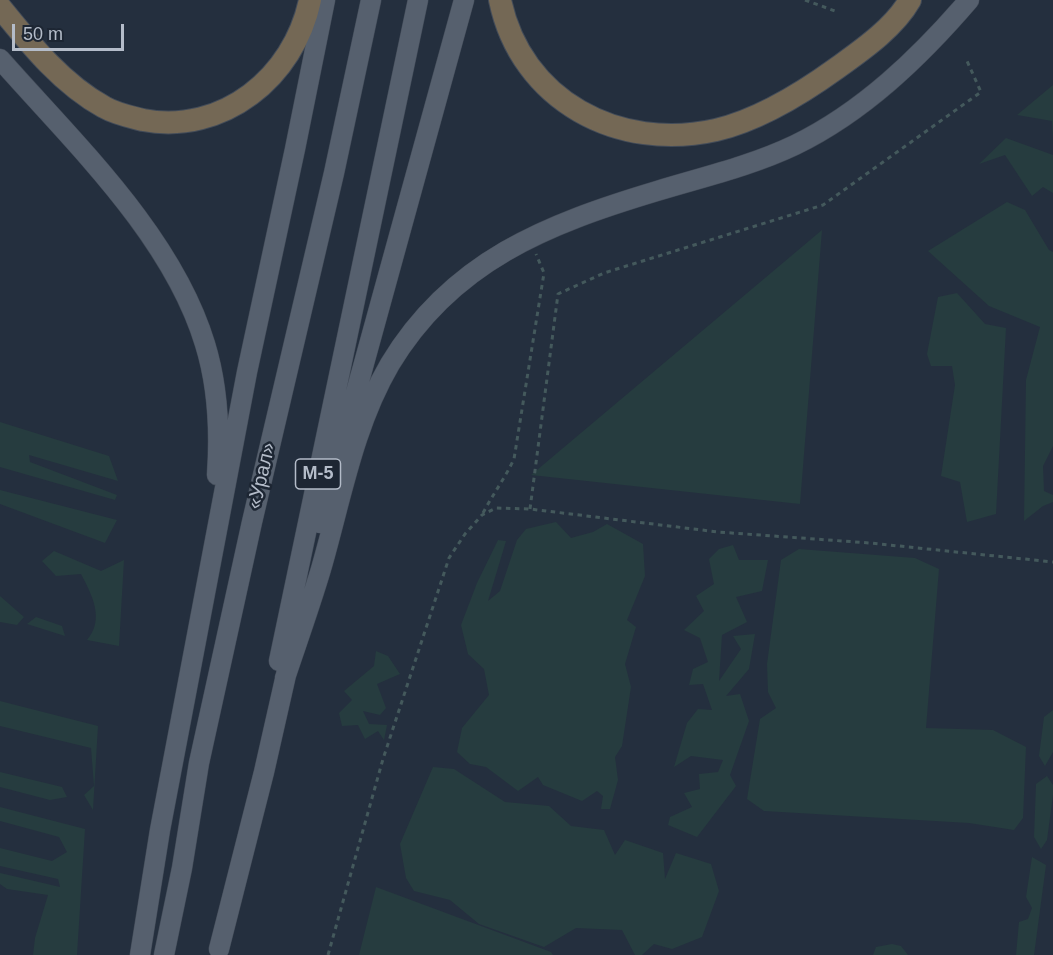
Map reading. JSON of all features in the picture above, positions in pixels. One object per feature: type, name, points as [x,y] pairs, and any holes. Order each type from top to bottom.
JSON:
[{"type":"highway","points":[[0,7],[68,83],[106,108],[133,118],[159,123],[189,121],[212,116],[230,108],[270,79],[286,59],[306,19],[310,0]]},
{"type":"highway","points":[[500,0],[507,28],[518,51],[549,89],[570,106],[591,119],[622,129],[650,135],[685,135],[717,130],[736,124],[787,100],[861,51],[888,26],[910,0]]},
{"type":"main road","points":[[140,955],[160,830],[247,372],[325,0]]},
{"type":"main road","name":"«Урал»","points":[[164,955],[202,752],[252,522],[334,173],[371,0]]},
{"type":"main road","name":"М-5","points":[[218,952],[418,0]]},
{"type":"main road","points":[[218,952],[264,772],[326,498],[464,0]]},
{"type":"main road","points":[[285,678],[320,571],[354,447],[373,397],[390,364],[415,328],[441,298],[471,273],[499,255],[526,239],[569,220],[761,159],[825,129],[889,82],[918,55],[969,0]]},
{"type":"main road","points":[[0,59],[138,219],[167,260],[191,306],[206,345],[214,388],[219,443],[213,519],[214,549]]},
{"type":"path","points":[[805,0],[835,11]]},
{"type":"path","points":[[530,509],[558,294],[604,273],[823,205],[981,92],[967,61]]},
{"type":"path","points":[[328,955],[383,759],[449,558],[465,534],[482,515],[514,459],[544,273]]},
{"type":"path","points":[[482,515],[496,508],[530,509],[718,532],[870,543],[1053,562]]},
{"type":"green space","points":[[1053,85],[1053,140],[1052,121],[1017,115]]},
{"type":"green space","points":[[1006,138],[1053,155],[1053,193],[1043,187],[1032,196],[1005,155],[979,164]]},
{"type":"green space","points":[[1007,202],[1025,210],[1049,250],[1053,252],[1053,446],[1043,466],[1044,491],[1053,495],[1053,502],[1043,506],[1024,521],[1026,380],[1040,327],[989,306],[928,251]]},
{"type":"green space","points":[[822,230],[800,504],[531,475]]},
{"type":"green space","points":[[957,293],[985,324],[1006,328],[996,514],[967,522],[960,482],[941,476],[955,385],[952,366],[931,366],[927,354],[938,297]]},
{"type":"green space","points":[[0,422],[109,456],[118,481],[29,455],[30,462],[117,495],[115,500],[0,467]]},
{"type":"green space","points":[[0,490],[117,520],[105,543],[0,504]]},
{"type":"green space","points":[[556,522],[571,538],[593,532],[607,524],[643,544],[645,576],[627,620],[636,627],[625,664],[631,687],[622,746],[615,757],[618,780],[610,809],[601,809],[603,796],[597,791],[582,801],[543,785],[538,777],[518,791],[486,767],[470,764],[457,752],[462,728],[489,695],[484,669],[468,654],[461,625],[477,583],[498,540],[506,541],[488,601],[500,591],[517,540],[526,529]]},
{"type":"green space","points":[[733,545],[739,560],[768,560],[762,591],[736,597],[747,622],[722,635],[719,681],[741,649],[733,636],[755,634],[749,669],[726,696],[740,694],[749,721],[730,775],[736,786],[697,837],[668,825],[670,817],[692,807],[684,793],[700,789],[699,774],[718,772],[723,760],[691,756],[674,767],[687,723],[698,709],[712,710],[703,684],[689,685],[693,669],[708,662],[700,638],[684,630],[704,611],[696,596],[714,584],[709,559],[719,549]]},
{"type":"green space","points":[[799,549],[915,558],[939,569],[926,728],[993,730],[1026,747],[1023,818],[1014,830],[969,823],[764,811],[747,799],[760,719],[776,708],[768,692],[767,664],[781,560]]},
{"type":"green space","points":[[54,551],[101,571],[124,560],[119,646],[87,640],[95,624],[96,615],[89,590],[81,574],[56,576],[42,561]]},
{"type":"green space","points":[[0,596],[24,617],[17,625],[0,622]]},
{"type":"green space","points":[[36,617],[62,626],[65,636],[27,624]]},
{"type":"green space","points":[[376,651],[388,656],[400,674],[377,684],[386,708],[380,715],[363,711],[369,724],[387,725],[384,740],[378,731],[365,739],[358,725],[342,726],[339,713],[352,700],[344,691],[374,666]]},
{"type":"green space","points":[[0,701],[98,726],[93,810],[84,795],[94,786],[91,748],[0,726]]},
{"type":"green space","points":[[1053,710],[1053,752],[1045,766],[1039,756],[1044,717]]},
{"type":"green space","points":[[433,767],[454,769],[505,802],[549,806],[571,826],[604,830],[615,855],[625,840],[663,853],[665,879],[676,853],[711,864],[719,891],[702,937],[672,949],[654,944],[642,955],[635,955],[622,930],[576,928],[544,947],[479,924],[450,900],[414,891],[406,878],[400,844]]},
{"type":"green space","points":[[0,772],[62,787],[67,797],[50,800],[0,787]]},
{"type":"green space","points":[[1047,776],[1053,785],[1053,795],[1047,840],[1041,849],[1034,837],[1036,784]]},
{"type":"green space","points":[[0,807],[85,829],[77,955],[33,955],[35,938],[48,895],[7,889],[0,884],[0,873],[60,887],[58,879],[0,866],[0,848],[52,861],[67,852],[59,837],[0,821]]},
{"type":"green space","points":[[1032,857],[1046,865],[1034,955],[1016,955],[1019,922],[1028,919],[1032,908],[1026,897]]},
{"type":"green space","points":[[376,887],[551,952],[553,955],[359,955]]},
{"type":"green space","points":[[892,944],[901,946],[908,955],[873,955],[876,947]]}]
